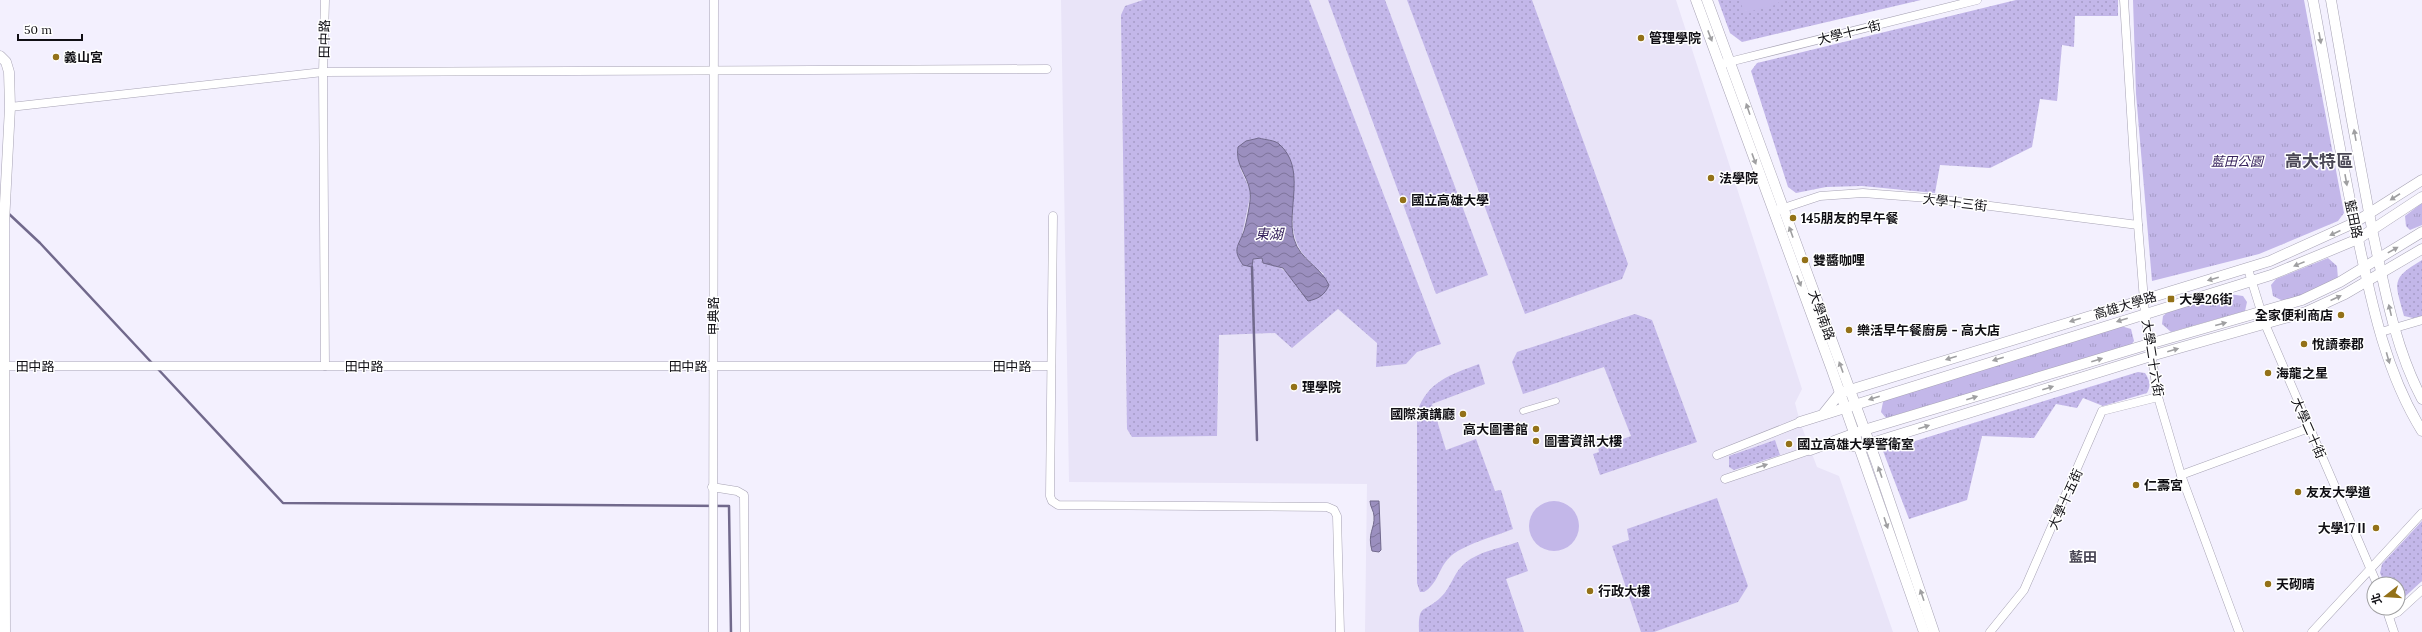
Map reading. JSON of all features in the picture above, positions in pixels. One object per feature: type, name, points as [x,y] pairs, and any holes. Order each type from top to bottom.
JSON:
[{"type":"street","name":"田中路","points":[[325,0],[323,72],[325,366]]},
{"type":"street","name":"甲典路","points":[[713,632],[712,490],[714,0]]},
{"type":"street","name":"大學南路","points":[[1696,0],[1778,210],[1860,432],[1924,632]]},
{"type":"street","name":"大學南路","points":[[1707,0],[1731,61],[1778,210]]},
{"type":"street","name":"大學十一街","points":[[1720,64],[1977,0]]},
{"type":"street","name":"大學二十六街","points":[[2124,0],[2144,298],[2149,344],[2158,397],[2181,475],[2239,632]]},
{"type":"street","name":"藍田路","points":[[2313,0],[2354,223],[2367,281],[2381,332],[2400,391],[2422,430]]},
{"type":"street","name":"藍田路","points":[[2331,0],[2378,258],[2406,366],[2422,399]]},
{"type":"street","points":[[0,56],[6,62],[8,72],[10,107],[6,196],[3,219],[5,632]]},
{"type":"street","points":[[10,107],[323,72],[1047,69]]},
{"type":"street","name":"高雄大學路","points":[[1845,391],[2144,298],[2248,269],[2293,253],[2369,215],[2422,180]]},
{"type":"street","name":"大學十三街","points":[[1778,210],[1820,196],[1863,193],[1928,198],[2138,225]]},
{"type":"street","name":"高雄大學路","points":[[1800,422],[1824,413],[2146,313],[2252,282],[2358,239],[2373,231],[2422,197]]},
{"type":"street","points":[[1053,216],[1050,496],[1052,501],[1058,505],[1327,507],[1334,510],[1337,516],[1340,632]]},
{"type":"street","points":[[1725,479],[1860,432],[2149,344],[2302,300],[2340,282],[2422,232]]},
{"type":"street","points":[[1832,443],[1864,445],[2151,356],[2306,312],[2345,294],[2422,249]]},
{"type":"street","name":"大學二十街","points":[[2248,269],[2265,324],[2374,576]]},
{"type":"street","points":[[2381,332],[2422,320]]},
{"type":"street","name":"田中路","points":[[3,366],[1051,366]]},
{"type":"street","points":[[1824,413],[1845,391]]},
{"type":"street","name":"大學十五街","points":[[1990,632],[2024,590],[2102,411],[2158,397]]},
{"type":"street","points":[[1523,411],[1556,400]]},
{"type":"street","points":[[1717,455],[1800,422]]},
{"type":"street","points":[[2181,475],[2309,428]]},
{"type":"street","name":"大學南路","points":[[1864,445],[1934,632]]},
{"type":"street","points":[[712,490],[737,490],[744,495],[745,632]]},
{"type":"street","points":[[2312,632],[2422,513]]},
{"type":"street","points":[[2406,605],[2422,590]]},
{"type":"street","points":[[2388,616],[2394,632]]},
{"type":"shaded area","name":"國立高雄大學","points":[[1061,0],[1676,0],[1802,389],[1795,403],[1800,422],[1817,467],[1839,476],[1893,632],[1365,632],[1367,484],[1069,482]]},
{"type":"green space","points":[[1143,0],[1309,0],[1441,344],[1417,352],[1406,364],[1376,367],[1377,343],[1338,309],[1292,348],[1275,333],[1219,335],[1217,436],[1132,437],[1127,429],[1121,15],[1125,6]],"holes":[[[1240,168],[1293,214],[1296,241],[1304,255],[1324,274],[1302,294],[1291,277],[1283,269],[1271,264],[1263,263],[1262,258],[1253,259],[1242,235],[1251,192]]]},
{"type":"green space","points":[[1328,0],[1385,0],[1488,275],[1436,294]]},
{"type":"green space","points":[[1407,0],[1532,0],[1628,264],[1622,279],[1525,314]]},
{"type":"green space","points":[[1718,0],[1921,0],[1742,42],[1730,33]]},
{"type":"green space","points":[[1740,0],[1782,0],[1775,5],[1744,13]]},
{"type":"green space","points":[[2016,0],[2118,0],[2118,16],[2075,16],[2074,47],[2062,45],[2057,101],[2040,99],[2032,147],[1990,168],[1940,165],[1935,193],[1862,186],[1826,187],[1796,193],[1788,187],[1751,71],[1757,63]]},
{"type":"green space","name":"藍田公園","points":[[2133,0],[2304,0],[2344,213],[2338,221],[2259,254],[2152,281],[2136,94]]},
{"type":"green space","points":[[2422,203],[2422,225],[2410,230],[2406,226],[2405,216]]},
{"type":"green space","points":[[2328,258],[2337,266],[2338,279],[2334,284],[2283,301],[2273,296],[2271,285],[2276,279]]},
{"type":"green space","points":[[2422,260],[2422,316],[2413,318],[2404,316],[2397,288],[2398,282],[2404,272]]},
{"type":"green space","points":[[2229,294],[2243,296],[2247,302],[2245,311],[2171,332],[2162,324],[2163,316],[2170,310]]},
{"type":"green space","points":[[1635,314],[1652,320],[1697,442],[1600,475],[1593,454],[1599,452],[1598,448],[1631,436],[1604,367],[1523,394],[1512,362],[1517,352]]},
{"type":"green space","points":[[2121,326],[2131,329],[2134,341],[2131,345],[1886,418],[1881,412],[1883,402],[1888,398]]},
{"type":"green space","points":[[1479,364],[1485,384],[1432,404],[1446,450],[1476,439],[1495,491],[1501,490],[1513,529],[1479,541],[1454,553],[1445,562],[1429,589],[1424,592],[1420,592],[1417,583],[1417,412],[1427,393],[1441,380]]},
{"type":"green space","points":[[2138,372],[2145,373],[2148,378],[2149,385],[2147,393],[2103,406],[2083,398],[2077,408],[2056,404],[2034,438],[1982,436],[1967,500],[1909,519],[1883,451]]},
{"type":"green space","points":[[1775,440],[1780,455],[1734,470],[1729,467],[1729,456]]},
{"type":"green space","points":[[1717,498],[1748,586],[1738,602],[1654,632],[1641,632],[1612,546],[1629,540],[1627,529]]},
{"type":"green space","points":[[1549,501],[1559,501],[1572,508],[1579,521],[1579,531],[1572,544],[1559,551],[1549,551],[1540,547],[1533,540],[1529,531],[1529,521],[1533,512],[1540,505]]},
{"type":"green space","points":[[2422,521],[2422,581],[2406,596],[2406,576],[2381,576],[2380,573],[2382,564]]},
{"type":"green space","points":[[1518,542],[1528,571],[1506,579],[1524,632],[1419,632],[1421,612],[1444,594],[1456,574],[1467,561],[1488,551]]},
{"type":"water","name":"東湖","points":[[1259,138],[1279,144],[1287,154],[1292,165],[1294,190],[1292,228],[1294,239],[1301,253],[1321,273],[1329,285],[1321,296],[1315,299],[1308,301],[1283,268],[1263,263],[1262,258],[1253,259],[1252,267],[1243,265],[1238,255],[1237,248],[1245,228],[1250,194],[1238,159],[1238,147],[1246,141]]},
{"type":"water","points":[[1370,501],[1379,501],[1381,550],[1379,552],[1372,551],[1370,540],[1374,516]]},
{"type":"waterway","points":[[8,213],[40,243],[152,363]]},
{"type":"waterway","points":[[1252,267],[1257,440]]},
{"type":"waterway","points":[[157,368],[283,503],[729,506],[731,632]]},
{"type":"place","name":"管理學院","points":[[1641,38]]},
{"type":"place","name":"義山宮","points":[[56,57]]},
{"type":"place","name":"法學院","points":[[1711,178]]},
{"type":"place","name":"國立高雄大學","points":[[1403,200]]},
{"type":"place","name":"145朋友的早午餐","points":[[1793,218]]},
{"type":"place","name":"雙醬咖哩","points":[[1805,260]]},
{"type":"place","name":"大學26街","points":[[2171,299]]},
{"type":"place","name":"全家便利商店","points":[[2341,315]]},
{"type":"place","name":"樂活早午餐廚房 - 高大店","points":[[1849,330]]},
{"type":"place","name":"悅讀泰郡","points":[[2304,344]]},
{"type":"place","name":"海龍之星","points":[[2268,373]]},
{"type":"place","name":"理學院","points":[[1294,387]]},
{"type":"place","name":"國際演講廳","points":[[1463,414]]},
{"type":"place","name":"高大圖書館","points":[[1536,429]]},
{"type":"place","name":"圖書資訊大樓","points":[[1536,441]]},
{"type":"place","name":"國立高雄大學警衛室","points":[[1789,444]]},
{"type":"place","name":"仁壽宮","points":[[2136,485]]},
{"type":"place","name":"友友大學道","points":[[2298,492]]},
{"type":"place","name":"大學17Ⅱ","points":[[2376,528]]},
{"type":"place","name":"天砌晴","points":[[2268,584]]},
{"type":"place","name":"行政大樓","points":[[1590,591]]},
{"type":"district","name":"高大特區","points":[[2319,161]]},
{"type":"district","name":"藍田","points":[[2083,557]]}]
